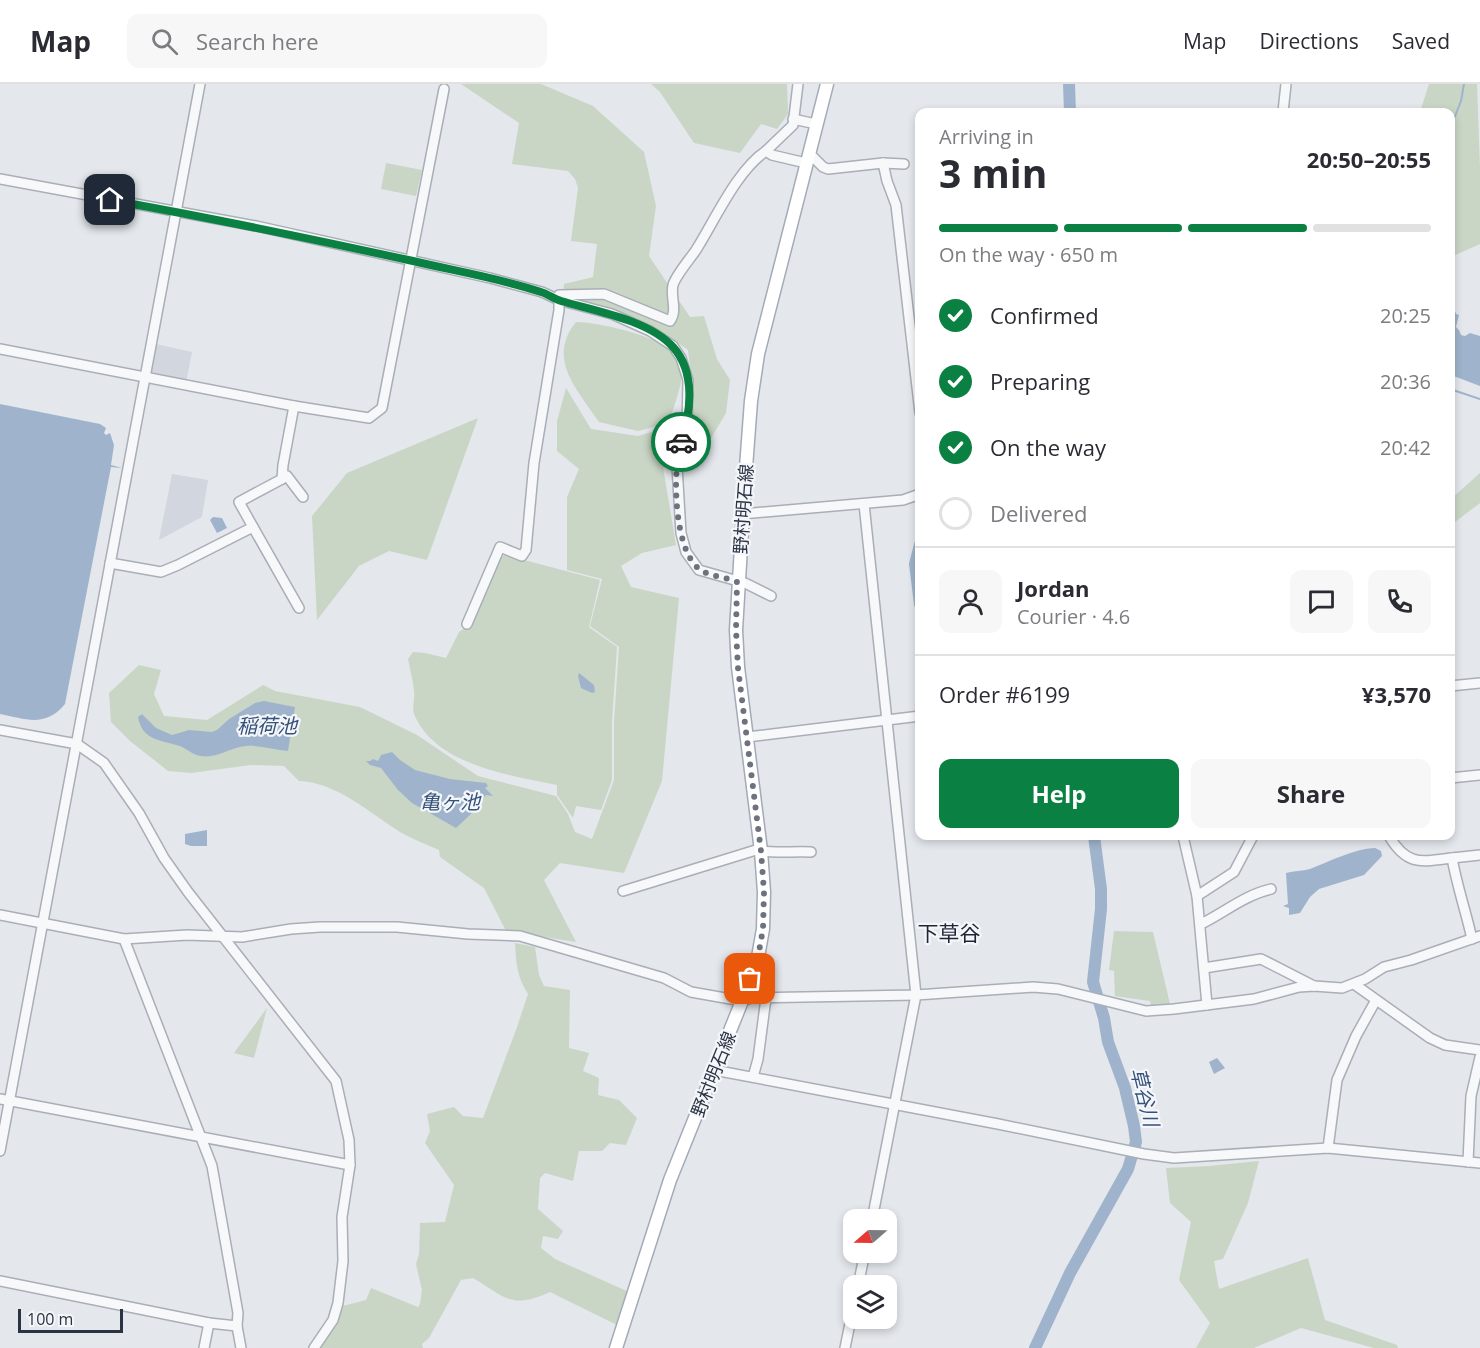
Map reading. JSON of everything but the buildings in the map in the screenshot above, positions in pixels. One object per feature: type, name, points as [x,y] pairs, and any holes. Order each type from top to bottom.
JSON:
[{"type":"main road","name":"野村明石線","points":[[616,1348],[670,1180],[742,1001],[758,957],[763,929],[764,892],[761,851],[738,668],[736,630],[742,514],[751,401],[758,354],[827,84]]},
{"type":"street","points":[[0,1150],[5,1100],[43,923],[200,84]]},
{"type":"street","points":[[467,624],[500,547],[522,556],[526,550],[534,463],[559,295],[604,294],[670,321],[674,315],[673,285],[716,219],[725,201],[750,165],[793,125],[798,84]]},
{"type":"street","points":[[1284,108],[1287,84]]},
{"type":"street","points":[[0,349],[294,406],[369,418],[382,408],[444,89]]},
{"type":"street","points":[[793,119],[816,124]]},
{"type":"street","points":[[766,151],[772,155],[807,158],[828,169],[883,163],[904,164]]},
{"type":"street","points":[[883,163],[896,205],[915,370]]},
{"type":"street","points":[[0,179],[256,226],[490,278],[612,314],[650,331],[673,346],[681,358],[688,380],[687,424],[679,449],[677,466],[681,532],[686,552],[699,570],[771,596]]},
{"type":"street","points":[[282,479],[294,406]]},
{"type":"street","points":[[299,608],[239,502],[287,476],[303,497]]},
{"type":"street","points":[[742,514],[903,500],[915,496]]},
{"type":"street","points":[[864,504],[916,995],[874,1209]]},
{"type":"street","points":[[110,563],[161,572],[253,527]]},
{"type":"street","points":[[1455,686],[1480,683]]},
{"type":"street","points":[[747,737],[915,717]]},
{"type":"street","points":[[0,730],[77,744],[104,764],[112,773],[178,878],[336,1081],[349,1140],[350,1165],[342,1217],[343,1261],[338,1304],[333,1320],[314,1348]]},
{"type":"street","points":[[1455,778],[1480,775]]},
{"type":"street","points":[[1184,840],[1201,924],[1207,1005]]},
{"type":"street","points":[[1197,896],[1234,872],[1250,840]]},
{"type":"street","points":[[1391,840],[1406,857],[1418,862],[1480,855]]},
{"type":"street","points":[[623,891],[756,850],[811,852]]},
{"type":"street","points":[[0,915],[124,939],[187,935],[242,937],[300,928],[386,927],[520,936],[664,978],[691,992],[742,1001],[750,998],[916,995],[1034,987],[1058,989],[1109,1004],[1146,1011],[1254,999],[1299,987],[1342,988],[1384,968],[1476,937],[1459,894],[1452,858]]},
{"type":"street","points":[[1201,924],[1253,893],[1271,889]]},
{"type":"street","points":[[124,939],[212,1166],[238,1313],[237,1326],[241,1348]]},
{"type":"street","points":[[1204,968],[1261,959],[1314,986]]},
{"type":"street","points":[[1354,984],[1430,1038],[1445,1045],[1480,1050]]},
{"type":"street","points":[[753,1077],[758,1059],[766,998]]},
{"type":"street","points":[[1328,1148],[1337,1080],[1356,1036],[1376,1000]]},
{"type":"street","points":[[1468,1162],[1472,1096],[1480,1057]]},
{"type":"street","points":[[714,1070],[1174,1158],[1328,1148],[1480,1163]]},
{"type":"street","points":[[5,1100],[350,1165]]},
{"type":"street","points":[[0,1281],[209,1323],[237,1326]]},
{"type":"street","points":[[204,1348],[209,1323]]},
{"type":"street","points":[[845,1348],[849,1329]]},
{"type":"shaded area","points":[[156,344],[192,352],[186,383],[149,376]]},
{"type":"shaded area","points":[[172,474],[208,480],[202,517],[159,540]]},
{"type":"green space","points":[[461,84],[541,84],[593,106],[644,152],[656,206],[649,256],[690,317],[704,316],[717,359],[730,380],[726,413],[697,462],[663,467],[676,545],[642,553],[621,566],[631,587],[679,598],[662,781],[624,873],[560,863],[544,880],[576,942],[506,931],[484,888],[440,857],[439,850],[400,832],[339,793],[313,783],[299,781],[284,766],[251,765],[191,773],[168,771],[130,741],[111,722],[109,693],[139,665],[161,670],[154,694],[164,716],[207,720],[263,685],[275,691],[360,707],[417,735],[478,776],[556,796],[568,814],[575,832],[592,839],[614,780],[614,722],[619,647],[590,626],[602,579],[567,570],[567,497],[579,469],[557,451],[557,421],[566,388],[591,429],[638,436],[692,420],[692,383],[688,350],[660,331],[597,306],[563,297],[564,284],[593,277],[597,244],[571,241],[578,188],[575,179],[568,171],[512,164],[519,123]]},
{"type":"green space","points":[[651,84],[787,84],[788,114],[777,129],[761,124],[740,153],[694,143],[660,92]]},
{"type":"green space","points":[[1429,84],[1477,84],[1480,244],[1455,255],[1455,108],[1421,108]]},
{"type":"green space","points":[[386,163],[422,170],[416,196],[381,189]]},
{"type":"green space","points":[[576,322],[638,334],[672,351],[679,363],[682,377],[669,423],[638,431],[599,422],[568,374],[565,361],[564,349]]},
{"type":"green space","points":[[478,418],[427,560],[389,551],[359,566],[317,620],[312,516],[347,473]]},
{"type":"green space","points":[[1480,473],[1480,503],[1455,522],[1455,495]]},
{"type":"green space","points":[[505,555],[600,580],[589,627],[617,647],[612,722],[612,780],[601,810],[576,806],[573,818],[557,795],[557,785],[496,772],[456,756],[438,745],[424,731],[414,714],[414,691],[408,659],[413,652],[446,658],[459,632],[469,625],[499,558]]},
{"type":"green space","points":[[1114,931],[1153,932],[1170,1004],[1152,1008],[1150,1001],[1115,996],[1114,971],[1109,970]]},
{"type":"green space","points":[[515,943],[535,947],[539,975],[544,986],[570,990],[569,1048],[589,1053],[583,1071],[599,1078],[598,1095],[619,1100],[637,1118],[626,1145],[610,1143],[602,1151],[579,1151],[573,1181],[545,1173],[540,1178],[538,1209],[563,1231],[558,1239],[543,1236],[541,1248],[555,1259],[629,1292],[617,1325],[550,1292],[526,1300],[509,1299],[473,1278],[461,1280],[429,1338],[422,1344],[423,1348],[318,1348],[333,1327],[343,1306],[366,1300],[371,1288],[418,1307],[420,1304],[422,1290],[416,1264],[419,1254],[420,1223],[445,1222],[454,1185],[425,1143],[430,1131],[427,1114],[454,1107],[463,1116],[483,1118],[528,994],[521,982]]},
{"type":"green space","points":[[267,1008],[254,1058],[234,1053]]},
{"type":"green space","points":[[1259,1161],[1248,1203],[1223,1259],[1214,1261],[1219,1289],[1308,1258],[1325,1320],[1397,1345],[1398,1348],[1374,1348],[1301,1328],[1254,1348],[1196,1348],[1210,1323],[1179,1280],[1191,1222],[1170,1203],[1166,1168]]},
{"type":"water","points":[[1455,311],[1459,315],[1456,327],[1461,335],[1465,336],[1470,333],[1480,336],[1480,386],[1455,377]]},
{"type":"water","points":[[0,404],[100,424],[106,428],[104,433],[106,435],[110,433],[114,445],[111,465],[122,468],[111,467],[65,704],[58,712],[35,720],[0,714]]},
{"type":"water","points":[[213,517],[222,518],[227,528],[217,533],[210,520]]},
{"type":"water","points":[[579,673],[594,685],[595,692],[581,688]]},
{"type":"water","name":"稲荷池","points":[[264,701],[295,707],[288,751],[246,746],[212,756],[198,755],[148,735],[140,725],[138,717],[142,714],[156,728],[172,735],[189,730],[212,732],[255,703]]},
{"type":"water","name":"亀ヶ池","points":[[392,752],[415,770],[450,779],[486,783],[488,786],[485,788],[493,796],[486,795],[456,828],[412,803],[398,790],[381,768],[370,765],[366,761],[373,759],[378,761],[381,755]]},
{"type":"water","points":[[207,830],[207,846],[185,844],[185,834]]},
{"type":"water","points":[[1375,848],[1381,851],[1382,856],[1364,875],[1319,889],[1310,897],[1300,913],[1289,915],[1289,908],[1283,906],[1288,904],[1286,873],[1310,869],[1350,853]]},
{"type":"water","points":[[1217,1058],[1225,1068],[1214,1074],[1209,1062]]},
{"type":"waterway","name":"草谷川","points":[[1069,84],[1070,108]]},
{"type":"waterway","points":[[1455,116],[1464,84]]},
{"type":"waterway","points":[[1455,391],[1480,399]]},
{"type":"waterway","name":"草谷川","points":[[1035,1348],[1070,1273],[1128,1169],[1136,1142],[1125,1088],[1108,1042],[1104,1018],[1093,982],[1101,909],[1101,889],[1095,840]]},
{"type":"way so far","points":[[681,442],[677,466],[677,489],[681,532],[686,552],[699,570],[737,582],[738,668],[764,892],[763,929],[758,957],[750,979]]},
{"type":"district","name":"下草谷","points":[[949,933]]},
{"type":"route","points":[[110,200],[256,226],[364,249],[490,278],[612,314],[650,331],[673,346],[681,358],[688,380],[688,395],[687,424],[681,442]]}]
